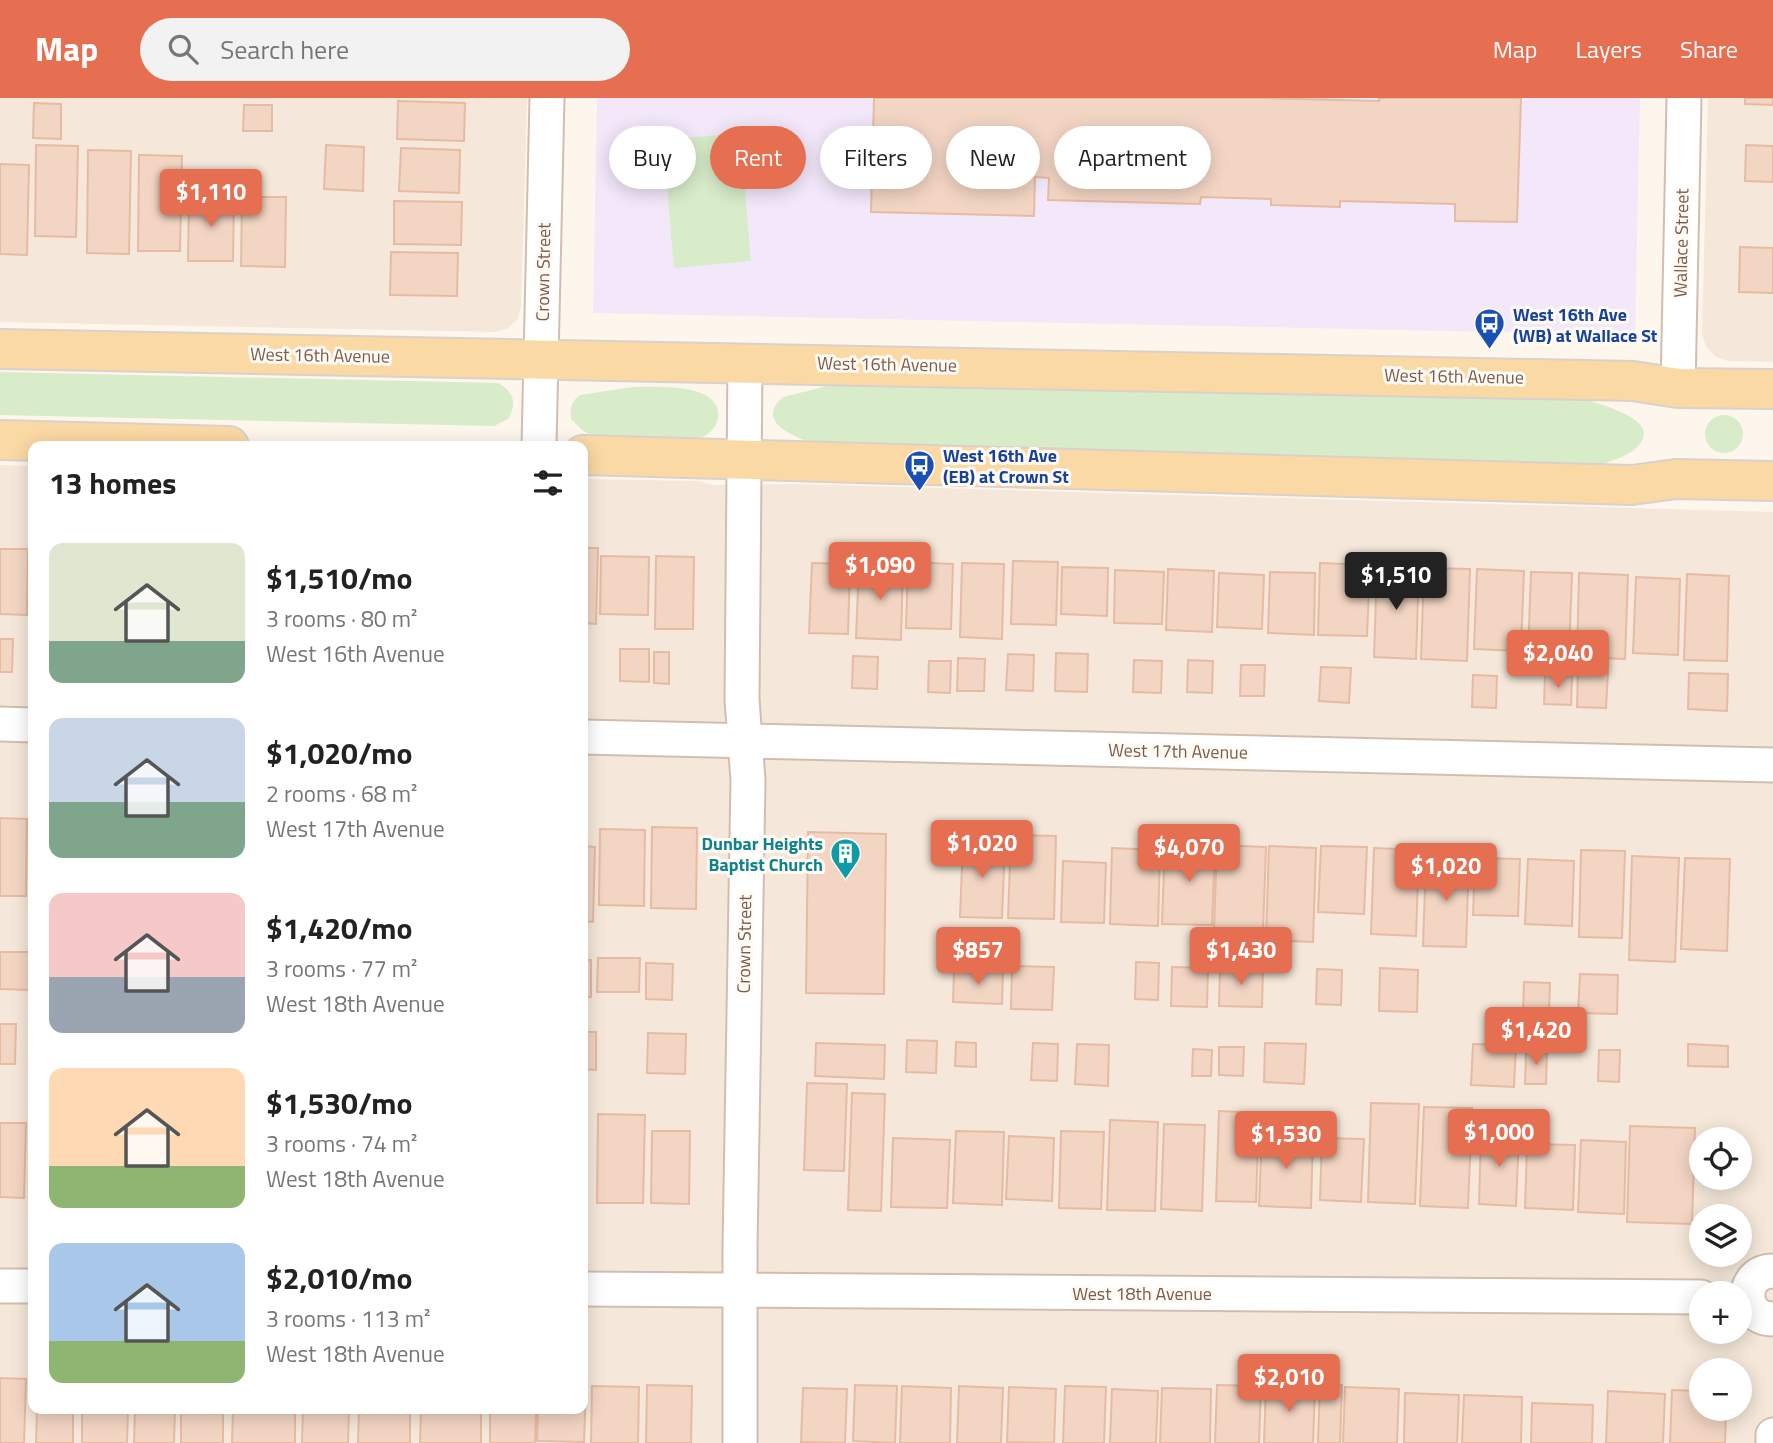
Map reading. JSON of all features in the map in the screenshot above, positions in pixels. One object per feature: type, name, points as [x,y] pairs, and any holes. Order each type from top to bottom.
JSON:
[{"type":"main road","name":"West 16th Avenue","points":[[0,349],[1633,381],[1678,388],[1773,389]]},
{"type":"main road","points":[[0,440],[38,441]]},
{"type":"main road","points":[[588,455],[1632,485],[1676,479],[1773,481]]},
{"type":"street","name":"Crown Street","points":[[539,441],[547,98]]},
{"type":"street","name":"Wallace Street","points":[[1678,388],[1684,98]]},
{"type":"street","name":"Crown Street","points":[[740,1443],[748,780],[741,700],[745,362]]},
{"type":"street","points":[[0,724],[28,725]]},
{"type":"street","name":"West 17th Avenue","points":[[588,737],[1773,765]]},
{"type":"street","points":[[1752,1281],[1761,1272],[1773,1270]]},
{"type":"street","points":[[0,1286],[28,1286]]},
{"type":"street","name":"West 18th Avenue","points":[[588,1289],[1689,1297]]},
{"type":"street","points":[[1752,1309],[1760,1317],[1773,1319]]},
{"type":"street","points":[[1773,1435],[1773,1443]]},
{"type":"shaded area","points":[[0,98],[527,98],[521,307],[517,320],[507,329],[494,332],[0,322]]},
{"type":"shaded area","points":[[597,98],[1640,98],[1635,335],[593,313]]},
{"type":"shaded area","points":[[1708,98],[1773,98],[1773,362],[1728,361],[1716,357],[1707,348],[1702,335]]},
{"type":"shaded area","points":[[0,465],[28,466],[28,1414],[588,1414],[588,479],[700,481],[712,485],[796,484],[1773,512],[1773,1443],[0,1443]]},
{"type":"green space","points":[[710,136],[710,189],[745,189],[751,261],[674,268],[667,189],[696,189],[696,137]]},
{"type":"green space","points":[[0,372],[498,383],[510,394],[513,408],[508,419],[494,426],[0,415]]},
{"type":"green space","points":[[839,383],[1588,400],[1628,416],[1643,429],[1644,437],[1631,452],[1604,464],[822,447],[783,430],[776,423],[773,416],[775,407],[783,397]]},
{"type":"green space","points":[[633,387],[672,387],[700,393],[710,398],[717,407],[717,422],[709,433],[700,438],[681,439],[592,435],[583,431],[571,419],[572,405],[580,395]]},
{"type":"green space","points":[[1724,415],[1737,421],[1743,434],[1737,447],[1724,453],[1711,447],[1705,434],[1711,421]]},
{"type":"building","points":[[874,98],[1265,98],[1379,101],[1379,98],[1521,98],[1517,222],[1455,221],[1455,204],[1340,201],[1340,207],[1271,205],[1271,199],[1201,197],[1200,204],[1048,200],[1049,178],[1040,177],[1040,126],[946,126],[946,189],[1035,189],[1034,216],[871,212],[872,189],[932,189],[932,126],[873,126]]},
{"type":"building","points":[[1745,98],[1773,98],[1773,105],[1745,104]]},
{"type":"building","points":[[398,101],[465,103],[464,141],[397,139]]},
{"type":"building","points":[[34,103],[61,104],[61,139],[33,138]]},
{"type":"building","points":[[244,105],[272,105],[272,131],[243,131]]},
{"type":"building","points":[[36,145],[78,146],[76,237],[35,236]]},
{"type":"building","points":[[326,145],[364,147],[363,191],[324,189]]},
{"type":"building","points":[[1746,145],[1773,146],[1773,182],[1745,181]]},
{"type":"building","points":[[401,148],[460,150],[459,193],[399,191]]},
{"type":"building","points":[[88,150],[131,151],[129,254],[87,253]]},
{"type":"building","points":[[139,155],[182,156],[180,251],[138,251]]},
{"type":"building","points":[[0,164],[29,165],[27,255],[0,254]]},
{"type":"building","points":[[189,197],[234,197],[233,261],[188,261]]},
{"type":"building","points":[[242,197],[286,197],[285,267],[241,266]]},
{"type":"building","points":[[394,201],[462,202],[461,245],[394,244]]},
{"type":"building","points":[[1740,247],[1773,248],[1773,293],[1739,292]]},
{"type":"building","points":[[391,252],[458,253],[457,296],[390,295]]},
{"type":"building","points":[[588,548],[598,548],[596,624],[588,623]]},
{"type":"building","points":[[0,549],[28,549],[27,615],[0,614]]},
{"type":"building","points":[[601,556],[649,557],[648,615],[600,614]]},
{"type":"building","points":[[656,556],[694,557],[693,629],[655,629]]},
{"type":"building","points":[[1013,561],[1058,562],[1056,625],[1011,624]]},
{"type":"building","points":[[908,562],[953,564],[951,629],[906,628]]},
{"type":"building","points":[[812,563],[850,564],[848,634],[809,633]]},
{"type":"building","points":[[962,563],[1004,564],[1002,639],[960,637]]},
{"type":"building","points":[[1320,563],[1370,565],[1367,636],[1318,635]]},
{"type":"building","points":[[859,564],[903,565],[901,640],[856,638]]},
{"type":"building","points":[[1377,565],[1419,567],[1416,659],[1374,657]]},
{"type":"building","points":[[1062,567],[1108,568],[1107,616],[1061,614]]},
{"type":"building","points":[[1424,568],[1470,569],[1467,661],[1421,659]]},
{"type":"building","points":[[1168,569],[1214,571],[1212,632],[1166,630]]},
{"type":"building","points":[[1477,569],[1524,571],[1521,651],[1474,649]]},
{"type":"building","points":[[1115,570],[1164,572],[1162,624],[1114,623]]},
{"type":"building","points":[[1270,572],[1315,573],[1314,635],[1268,633]]},
{"type":"building","points":[[1531,572],[1572,573],[1569,655],[1528,653]]},
{"type":"building","points":[[1219,573],[1264,575],[1262,629],[1217,627]]},
{"type":"building","points":[[1579,573],[1628,575],[1625,659],[1577,657]]},
{"type":"building","points":[[1687,574],[1729,576],[1727,661],[1684,660]]},
{"type":"building","points":[[1636,577],[1680,579],[1678,655],[1633,653]]},
{"type":"building","points":[[0,639],[13,639],[12,672],[0,672]]},
{"type":"building","points":[[620,649],[649,649],[649,682],[620,681]]},
{"type":"building","points":[[654,652],[669,652],[669,684],[654,683]]},
{"type":"building","points":[[1056,653],[1088,654],[1087,692],[1055,691]]},
{"type":"building","points":[[1008,654],[1034,655],[1033,691],[1006,690]]},
{"type":"building","points":[[853,656],[878,657],[877,689],[852,688]]},
{"type":"building","points":[[958,658],[985,659],[984,691],[957,691]]},
{"type":"building","points":[[1134,660],[1162,661],[1161,693],[1133,692]]},
{"type":"building","points":[[1188,660],[1213,661],[1212,693],[1187,692]]},
{"type":"building","points":[[929,661],[951,661],[950,693],[928,692]]},
{"type":"building","points":[[1241,665],[1265,665],[1264,696],[1240,696]]},
{"type":"building","points":[[1321,667],[1351,668],[1349,703],[1319,701]]},
{"type":"building","points":[[1578,671],[1608,672],[1606,708],[1577,707]]},
{"type":"building","points":[[1689,673],[1728,674],[1727,711],[1688,709]]},
{"type":"building","points":[[1545,674],[1572,675],[1571,705],[1544,704]]},
{"type":"building","points":[[1473,675],[1497,676],[1496,708],[1472,707]]},
{"type":"building","points":[[0,818],[27,819],[26,896],[0,896]]},
{"type":"building","points":[[652,827],[697,828],[696,909],[651,908]]},
{"type":"building","points":[[600,829],[645,830],[644,906],[599,905]]},
{"type":"building","name":"Dunbar Heights Baptist Church","points":[[808,832],[886,834],[884,994],[806,993]]},
{"type":"building","points":[[1011,835],[1056,836],[1054,919],[1008,918]]},
{"type":"building","points":[[963,841],[1005,843],[1002,918],[960,917]]},
{"type":"building","points":[[1165,842],[1215,843],[1212,925],[1162,924]]},
{"type":"building","points":[[1217,845],[1266,847],[1263,932],[1214,930]]},
{"type":"building","points":[[588,846],[595,847],[593,922],[588,922]]},
{"type":"building","points":[[1269,846],[1316,848],[1313,942],[1266,940]]},
{"type":"building","points":[[1321,846],[1367,847],[1364,914],[1318,912]]},
{"type":"building","points":[[1112,848],[1160,850],[1158,926],[1110,924]]},
{"type":"building","points":[[1374,848],[1419,850],[1416,936],[1371,934]]},
{"type":"building","points":[[1581,850],[1625,851],[1622,938],[1579,937]]},
{"type":"building","points":[[1632,856],[1679,858],[1675,962],[1629,960]]},
{"type":"building","points":[[1426,858],[1469,860],[1466,947],[1423,946]]},
{"type":"building","points":[[1475,858],[1520,859],[1518,916],[1473,915]]},
{"type":"building","points":[[1685,858],[1730,859],[1727,951],[1681,949]]},
{"type":"building","points":[[1528,859],[1574,861],[1572,926],[1525,924]]},
{"type":"building","points":[[1063,861],[1106,863],[1104,923],[1061,922]]},
{"type":"building","points":[[0,952],[28,952],[28,990],[0,989]]},
{"type":"building","points":[[598,958],[640,958],[639,992],[597,992]]},
{"type":"building","points":[[588,960],[591,960],[591,997],[588,997]]},
{"type":"building","points":[[1136,962],[1159,963],[1158,1000],[1135,999]]},
{"type":"building","points":[[646,963],[673,964],[672,1000],[646,999]]},
{"type":"building","points":[[1012,966],[1054,967],[1052,1010],[1011,1009]]},
{"type":"building","points":[[1172,967],[1208,968],[1207,1007],[1171,1006]]},
{"type":"building","points":[[1220,967],[1263,969],[1262,1007],[1219,1006]]},
{"type":"building","points":[[1380,968],[1418,970],[1417,1012],[1379,1011]]},
{"type":"building","points":[[1317,969],[1342,970],[1341,1005],[1316,1004]]},
{"type":"building","points":[[954,970],[1003,971],[1002,1004],[953,1002]]},
{"type":"building","points":[[1580,974],[1618,975],[1617,1014],[1578,1013]]},
{"type":"building","points":[[1524,982],[1550,983],[1549,1012],[1523,1011]]},
{"type":"building","points":[[0,1024],[16,1024],[15,1064],[0,1064]]},
{"type":"building","points":[[588,1032],[596,1032],[596,1070],[588,1069]]},
{"type":"building","points":[[648,1033],[686,1034],[685,1074],[647,1073]]},
{"type":"building","points":[[907,1040],[937,1041],[936,1073],[906,1072]]},
{"type":"building","points":[[956,1042],[976,1043],[976,1067],[955,1066]]},
{"type":"building","points":[[816,1043],[885,1045],[884,1079],[815,1076]]},
{"type":"building","points":[[1033,1043],[1058,1044],[1057,1081],[1031,1080]]},
{"type":"building","points":[[1265,1043],[1306,1044],[1304,1084],[1264,1082]]},
{"type":"building","points":[[1077,1044],[1109,1045],[1108,1086],[1075,1084]]},
{"type":"building","points":[[1473,1044],[1516,1045],[1514,1087],[1471,1085]]},
{"type":"building","points":[[1688,1044],[1728,1046],[1728,1067],[1688,1066]]},
{"type":"building","points":[[1219,1047],[1244,1047],[1243,1076],[1219,1075]]},
{"type":"building","points":[[1193,1049],[1212,1050],[1211,1076],[1192,1076]]},
{"type":"building","points":[[1526,1050],[1547,1051],[1546,1084],[1525,1084]]},
{"type":"building","points":[[1599,1050],[1620,1050],[1619,1082],[1598,1081]]},
{"type":"building","points":[[807,1083],[847,1084],[844,1171],[804,1170]]},
{"type":"building","points":[[852,1093],[885,1094],[881,1211],[848,1210]]},
{"type":"building","points":[[1371,1103],[1419,1104],[1415,1204],[1368,1202]]},
{"type":"building","points":[[1424,1107],[1472,1108],[1468,1208],[1420,1206]]},
{"type":"building","points":[[1219,1111],[1259,1113],[1256,1202],[1216,1201]]},
{"type":"building","points":[[598,1114],[645,1115],[643,1203],[597,1203]]},
{"type":"building","points":[[1110,1120],[1158,1122],[1155,1211],[1107,1210]]},
{"type":"building","points":[[0,1123],[26,1123],[24,1198],[0,1197]]},
{"type":"building","points":[[1164,1124],[1205,1125],[1202,1211],[1161,1209]]},
{"type":"building","points":[[1630,1126],[1689,1128],[1689,1190],[1693,1190],[1693,1204],[1689,1204],[1689,1224],[1627,1222]]},
{"type":"building","points":[[652,1131],[690,1131],[689,1204],[651,1203]]},
{"type":"building","points":[[956,1131],[1004,1132],[1002,1205],[953,1203]]},
{"type":"building","points":[[1061,1131],[1104,1132],[1101,1209],[1059,1208]]},
{"type":"building","points":[[1481,1132],[1519,1133],[1516,1206],[1479,1204]]},
{"type":"building","points":[[1262,1134],[1313,1136],[1311,1208],[1259,1206]]},
{"type":"building","points":[[1009,1136],[1054,1138],[1052,1201],[1006,1199]]},
{"type":"building","points":[[893,1138],[950,1140],[947,1208],[891,1207]]},
{"type":"building","points":[[1322,1138],[1364,1139],[1361,1202],[1320,1200]]},
{"type":"building","points":[[1581,1140],[1626,1142],[1624,1214],[1578,1212]]},
{"type":"building","points":[[1527,1144],[1575,1145],[1573,1210],[1525,1208]]},
{"type":"building","points":[[0,1378],[26,1379],[24,1443],[0,1443]]},
{"type":"building","points":[[647,1385],[692,1386],[691,1443],[646,1443]]},
{"type":"building","points":[[855,1385],[897,1386],[895,1443],[853,1441]]},
{"type":"building","points":[[1217,1385],[1261,1386],[1259,1443],[1215,1443]]},
{"type":"building","points":[[1266,1385],[1315,1387],[1313,1443],[1264,1443]]},
{"type":"building","points":[[1320,1385],[1342,1385],[1340,1443],[1318,1443]]},
{"type":"building","points":[[592,1386],[639,1387],[638,1443],[591,1443]]},
{"type":"building","points":[[902,1386],[951,1388],[950,1443],[900,1443]]},
{"type":"building","points":[[959,1386],[1003,1388],[1001,1443],[957,1443]]},
{"type":"building","points":[[1065,1386],[1106,1387],[1104,1443],[1063,1443]]},
{"type":"building","points":[[1009,1387],[1056,1389],[1054,1443],[1007,1442]]},
{"type":"building","points":[[1345,1387],[1399,1389],[1397,1443],[1343,1443]]},
{"type":"building","points":[[803,1388],[847,1389],[845,1443],[801,1442]]},
{"type":"building","points":[[1162,1388],[1211,1389],[1210,1443],[1160,1443]]},
{"type":"building","points":[[1112,1389],[1158,1391],[1156,1443],[1110,1443]]},
{"type":"building","points":[[1672,1390],[1689,1391],[1689,1421],[1726,1421],[1725,1443],[1670,1443]]},
{"type":"building","points":[[1608,1391],[1665,1394],[1663,1443],[1606,1443]]},
{"type":"building","points":[[1405,1393],[1459,1395],[1457,1443],[1404,1443]]},
{"type":"building","points":[[1464,1395],[1522,1397],[1521,1443],[1462,1443]]},
{"type":"building","points":[[1532,1403],[1593,1405],[1592,1443],[1531,1443]]},
{"type":"building","points":[[37,1414],[73,1414],[73,1443],[36,1443]]},
{"type":"building","points":[[82,1414],[128,1414],[127,1443],[82,1443]]},
{"type":"building","points":[[135,1414],[175,1414],[174,1443],[134,1443]]},
{"type":"building","points":[[181,1414],[223,1414],[223,1443],[181,1443]]},
{"type":"building","points":[[233,1414],[295,1414],[295,1443],[232,1443]]},
{"type":"building","points":[[303,1414],[349,1414],[348,1443],[302,1443]]},
{"type":"building","points":[[359,1414],[410,1414],[410,1443],[358,1443]]},
{"type":"building","points":[[421,1414],[481,1414],[481,1443],[420,1443]]},
{"type":"building","points":[[490,1414],[536,1414],[535,1443],[490,1443]]},
{"type":"building","points":[[538,1414],[585,1414],[584,1442],[537,1441]]},
{"type":"place","name":"West 16th Ave (WB) at Wallace St","points":[[1490,351]]},
{"type":"place","name":"West 16th Ave (EB) at Crown St","points":[[920,492]]},
{"type":"place","name":"Dunbar Heights Baptist Church","points":[[846,880]]}]
